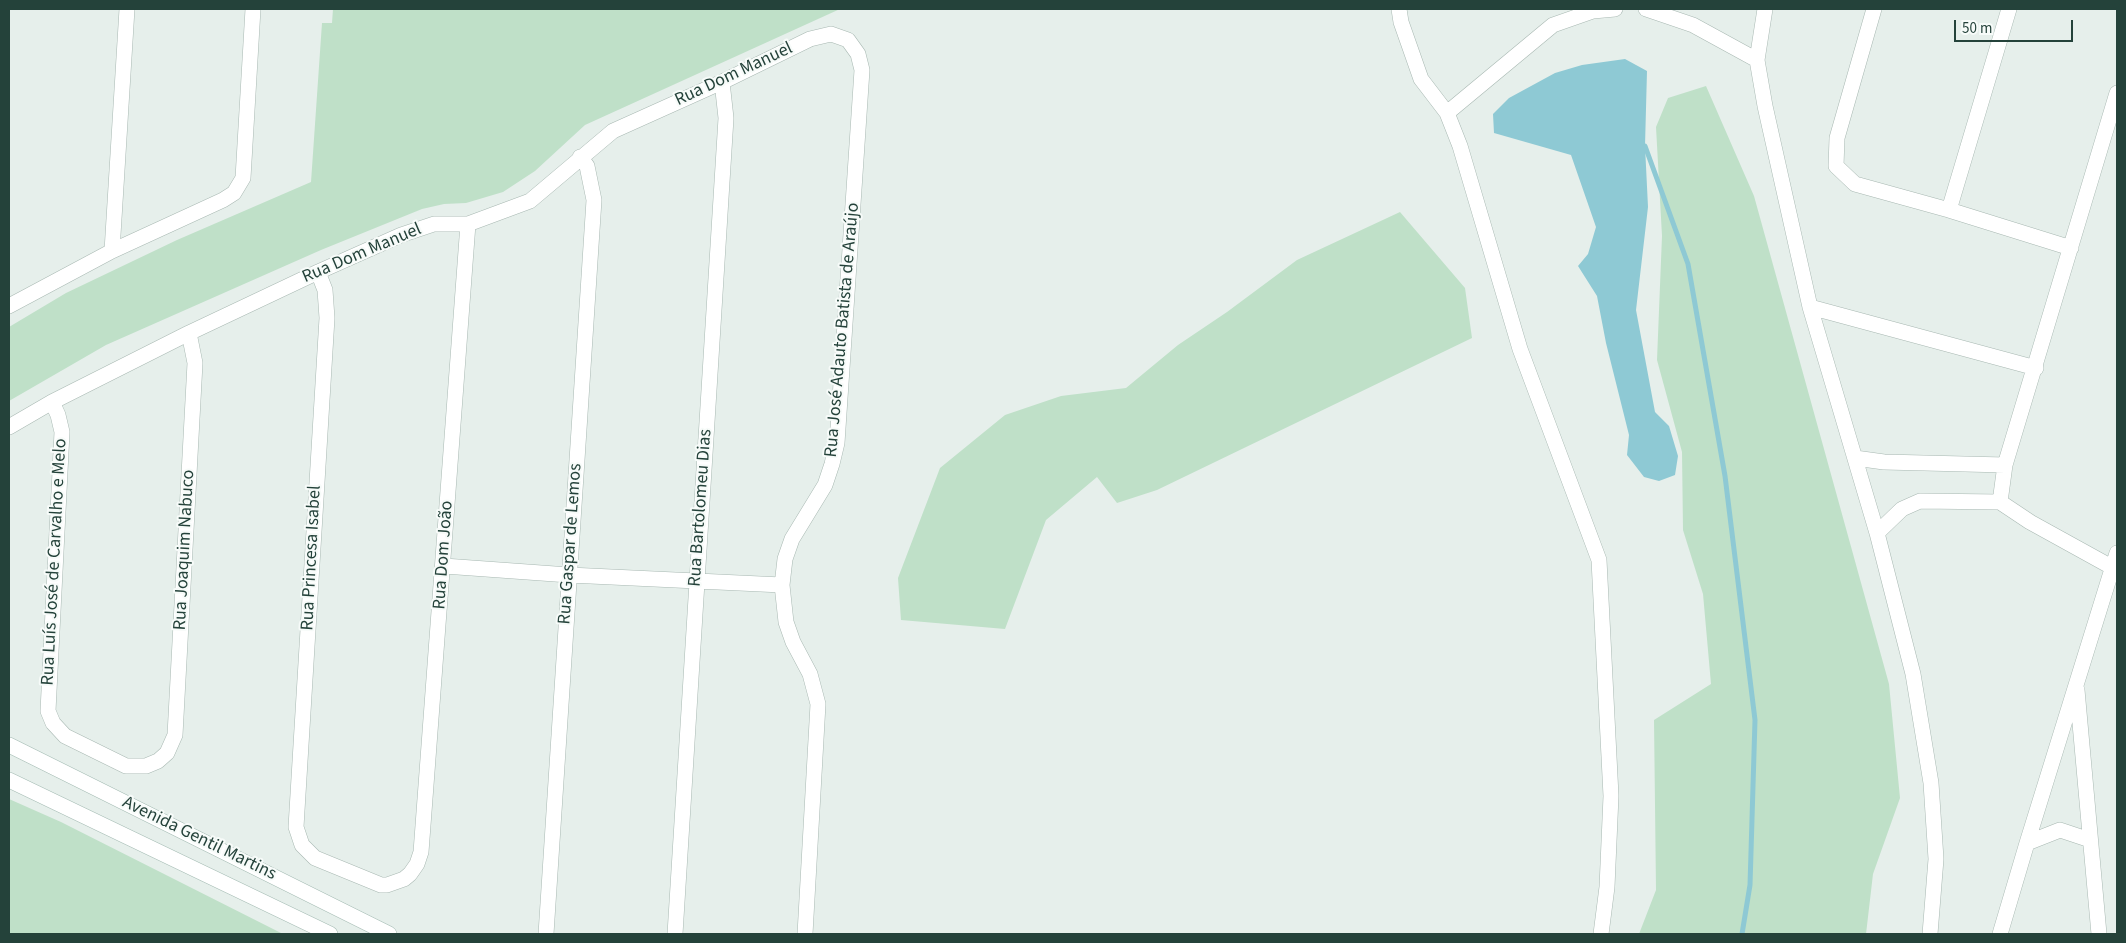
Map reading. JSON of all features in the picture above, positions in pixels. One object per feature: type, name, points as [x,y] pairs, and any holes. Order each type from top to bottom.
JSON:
[{"type":"street","points":[[112,251],[127,9]]},
{"type":"street","points":[[9,306],[112,251],[234,193],[243,178],[254,9]]},
{"type":"street","points":[[1399,9],[1401,22],[1421,79],[1447,113],[1467,167],[1520,350],[1599,560],[1611,796],[1607,888],[1601,934]]},
{"type":"street","points":[[1447,113],[1552,25],[1593,11],[1615,9]]},
{"type":"street","points":[[1646,9],[1693,25],[1757,60]]},
{"type":"street","points":[[1765,9],[1757,60],[1765,106],[1810,307],[1877,533],[1914,674],[1930,783],[1936,859],[1930,934]]},
{"type":"street","points":[[1874,9],[1837,138],[1836,166],[1855,184],[1949,210],[2071,248]]},
{"type":"street","points":[[1949,210],[2009,9]]},
{"type":"street","name":"Rua Dom Manuel","points":[[9,427],[52,402],[189,333],[318,272],[401,236],[434,224],[468,224],[530,201],[613,131],[722,82],[810,39],[831,34],[848,40]]},
{"type":"street","name":"Rua José Adauto Batista de Araújo","points":[[806,934],[818,704],[810,674],[793,642],[786,622],[782,585],[785,559],[792,539],[825,485],[837,443],[862,70],[858,54],[848,40]]},
{"type":"street","name":"Rua Bartolomeu Dias","points":[[675,934],[726,118],[722,82]]},
{"type":"street","points":[[2000,502],[2005,466],[2036,368],[2117,93]]},
{"type":"street","name":"Rua Gaspar de Lemos","points":[[546,934],[594,200],[587,166],[580,157]]},
{"type":"street","name":"Rua Dom João","points":[[404,879],[414,870],[421,852],[444,566],[468,224]]},
{"type":"street","name":"Rua Princesa Isabel","points":[[318,272],[325,290],[327,318],[296,827],[302,845],[310,854],[320,860],[381,885],[393,884],[404,879]]},
{"type":"street","points":[[1810,307],[2036,368]]},
{"type":"street","name":"Rua Joaquim Nabuco","points":[[53,723],[65,736],[126,766],[139,767],[158,761],[168,753],[175,735],[195,363],[189,333]]},
{"type":"street","name":"Rua Luís José de Carvalho e Melo","points":[[52,402],[58,415],[62,432],[48,705],[53,723]]},
{"type":"street","points":[[1855,458],[1884,462],[2005,466]]},
{"type":"street","points":[[1877,533],[1902,509],[1920,501],[2000,502],[2030,522],[2116,564],[2076,681],[2000,934]]},
{"type":"street","points":[[444,566],[569,575],[782,585]]},
{"type":"street","points":[[2076,681],[2100,934]]},
{"type":"street","name":"Avenida Gentil Martins","points":[[9,745],[389,934]]},
{"type":"street","name":"Avenida Gentil Martins","points":[[9,780],[330,934]]},
{"type":"street","points":[[2027,843],[2060,830],[2090,840]]},
{"type":"green space","points":[[333,9],[840,9],[585,125],[535,171],[503,192],[466,203],[444,204],[422,209],[321,250],[106,345],[9,401],[9,327],[66,293],[177,240],[311,182],[322,23],[332,23]]},
{"type":"green space","points":[[1706,86],[1754,196],[1889,684],[1900,798],[1873,874],[1866,934],[1639,934],[1656,890],[1654,720],[1711,684],[1703,594],[1683,530],[1682,452],[1657,360],[1662,236],[1656,127],[1668,98]]},
{"type":"green space","points":[[1400,212],[1465,288],[1472,338],[1157,490],[1117,503],[1097,477],[1046,520],[1005,629],[901,620],[898,578],[940,468],[1005,415],[1061,396],[1126,388],[1178,345],[1227,312],[1297,260]]},
{"type":"green space","points":[[9,799],[61,822],[283,934],[9,934]]},
{"type":"water","points":[[1625,59],[1647,71],[1645,146],[1648,207],[1636,310],[1655,412],[1669,426],[1678,456],[1675,475],[1659,481],[1644,477],[1627,455],[1629,435],[1606,343],[1597,296],[1578,266],[1588,254],[1596,227],[1571,155],[1494,133],[1493,114],[1509,98],[1555,73],[1582,65]]},
{"type":"waterway","points":[[1645,146],[1688,264],[1725,476],[1755,720],[1750,885],[1742,934]]}]
